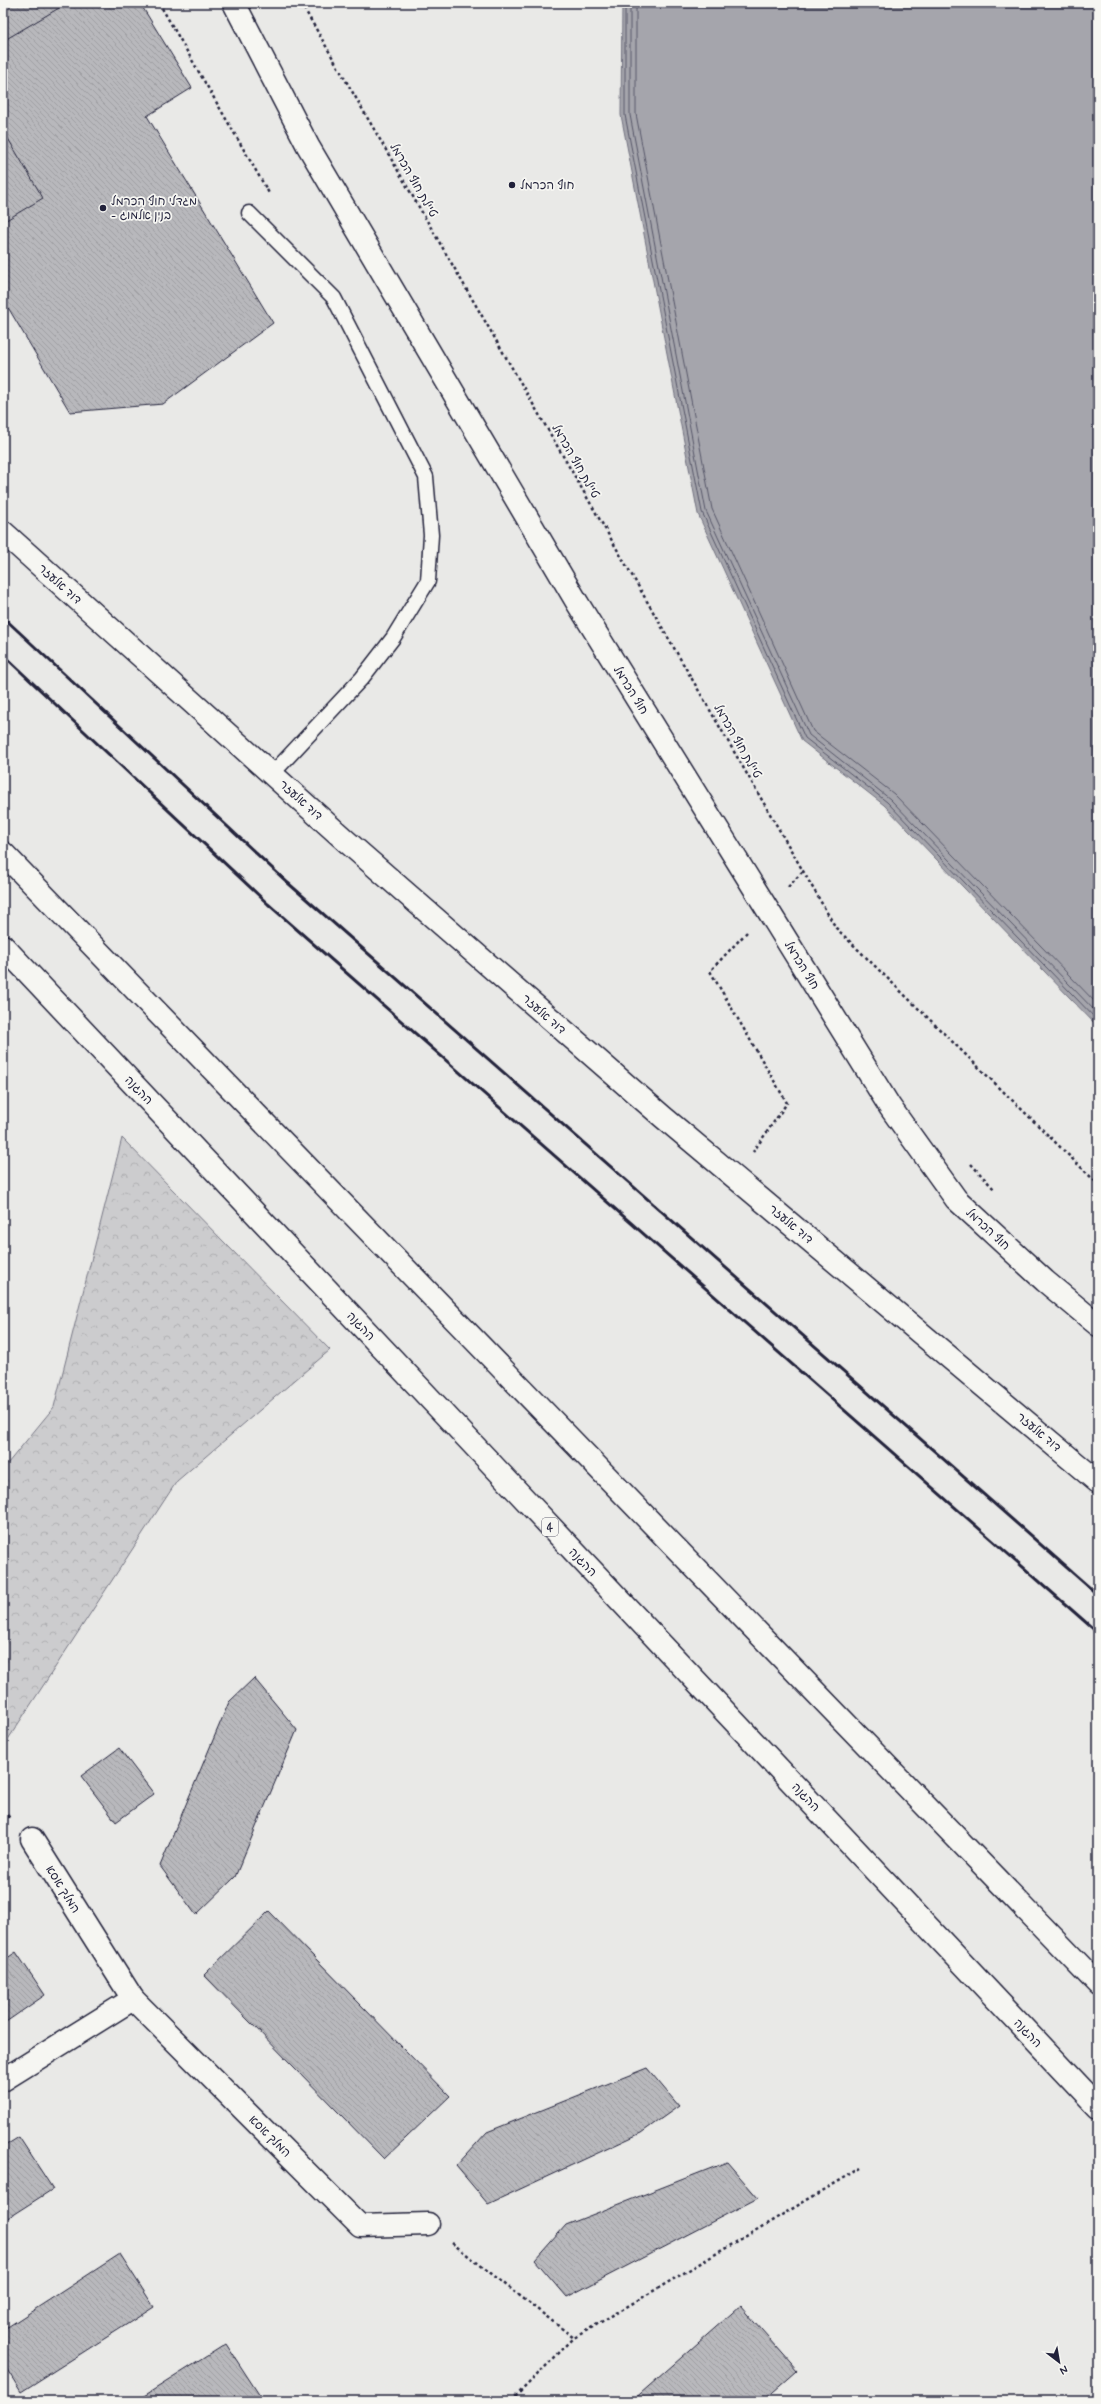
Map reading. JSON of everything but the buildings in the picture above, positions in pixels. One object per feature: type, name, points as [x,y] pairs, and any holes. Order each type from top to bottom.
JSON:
[{"type":"main road","name":"חוף הכרמל","points":[[234,3],[308,146],[578,604],[890,1107],[956,1199],[1045,1281],[1098,1325]]},
{"type":"main road","name":"דוד אלעזר","points":[[3,532],[272,774],[651,1107],[1098,1482]]},
{"type":"main road","points":[[3,853],[1098,1984]]},
{"type":"main road","name":"ההגנה","points":[[3,946],[1098,2107]]},
{"type":"main road","name":"המלך אסא","points":[[32,1839],[133,1999],[360,2226],[428,2224]]},
{"type":"main road","points":[[3,2080],[133,1999]]},
{"type":"lane","points":[[249,214],[334,298],[426,477],[431,535],[428,581],[393,638],[362,678],[272,774]]},
{"type":"path","points":[[158,3],[274,202]]},
{"type":"path","name":"טיילת חוף הכרמל","points":[[301,3],[836,928],[1098,1184]]},
{"type":"path","points":[[710,971],[787,1102],[735,1177]]},
{"type":"path","points":[[970,1163],[996,1191]]},
{"type":"path","points":[[512,2401],[574,2338],[861,2168]]},
{"type":"path","points":[[428,2224],[574,2338]]},
{"type":"green space","points":[[122,1138],[330,1350],[177,1481],[3,1747],[3,1469],[54,1407]]},
{"type":"water","points":[[622,3],[1098,3],[1098,1027],[884,805],[802,741],[698,514],[621,115]]},
{"type":"railway","points":[[3,617],[288,883],[1098,1595]]},
{"type":"railway","points":[[3,655],[268,904],[1098,1633]]},
{"type":"place","name":"חוף הכרמל","points":[[512,185]]},
{"type":"place","name":"מגדלי חוף הכרמל - בנין אלמוג","points":[[103,208]]}]
